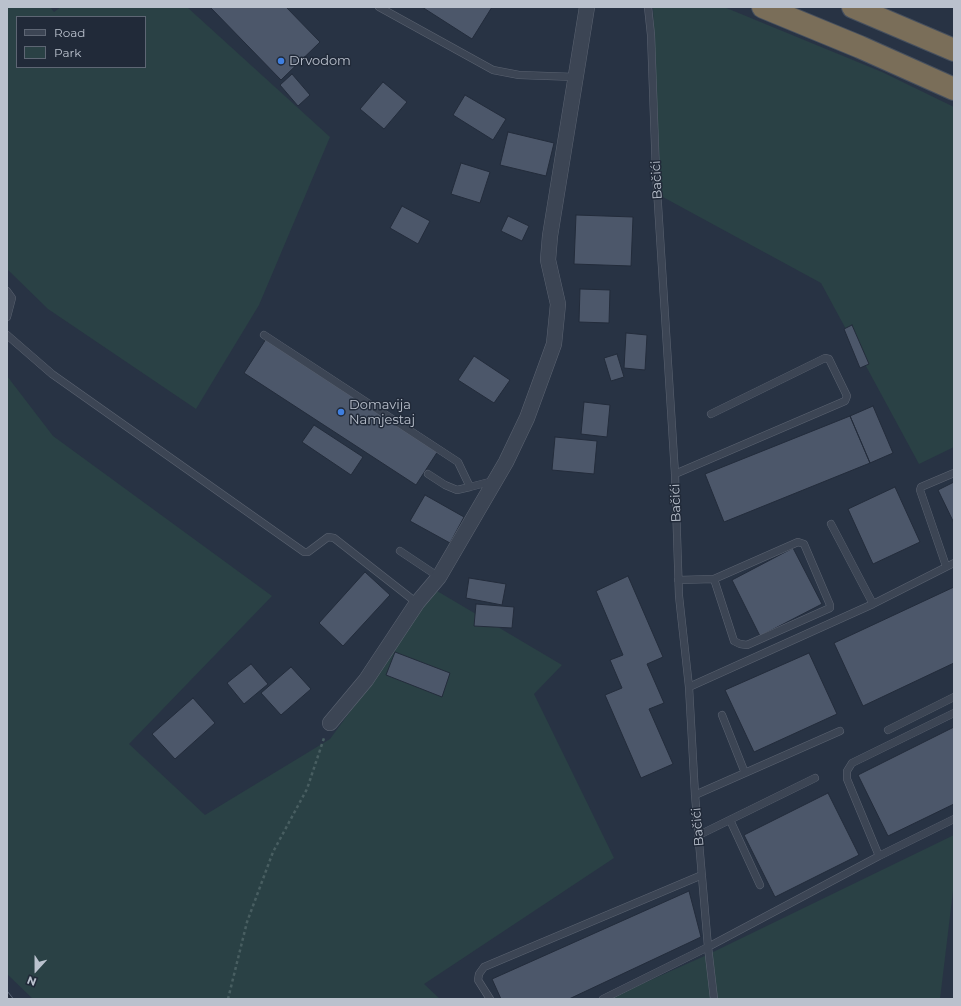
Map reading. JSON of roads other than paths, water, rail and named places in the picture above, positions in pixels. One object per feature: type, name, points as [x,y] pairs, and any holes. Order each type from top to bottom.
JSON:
[{"type":"highway","points":[[763,7],[860,47],[954,89]]},
{"type":"highway","points":[[853,7],[954,50]]},
{"type":"highway","points":[[890,7],[954,36]]},
{"type":"street","points":[[330,723],[366,680],[417,603],[438,576],[495,481],[506,462],[527,418],[554,344],[558,304],[548,260],[550,236],[588,7]]},
{"type":"lane","points":[[379,7],[493,70],[519,75],[577,77]]},
{"type":"lane","name":"Bačići","points":[[648,7],[651,35],[656,173],[675,474],[678,580],[689,687],[695,795],[714,999]]},
{"type":"lane","points":[[7,291],[12,298],[7,317]]},
{"type":"lane","points":[[7,335],[52,374],[304,552],[308,552],[328,537],[334,538],[417,603]]},
{"type":"lane","points":[[264,335],[458,462],[470,487]]},
{"type":"lane","points":[[675,474],[845,401],[847,396],[829,359],[825,358],[711,414]]},
{"type":"lane","points":[[946,566],[920,490],[921,487],[954,473]]},
{"type":"lane","points":[[428,474],[445,485],[458,490],[495,481]]},
{"type":"lane","points":[[831,524],[873,604]]},
{"type":"lane","points":[[678,580],[714,578],[798,542],[804,544],[830,608],[747,645],[740,644],[734,640],[714,578]]},
{"type":"lane","points":[[400,551],[438,576]]},
{"type":"lane","points":[[689,687],[873,604],[954,563]]},
{"type":"lane","points":[[888,730],[954,697]]},
{"type":"lane","points":[[879,856],[846,779],[847,771],[852,763],[954,713]]},
{"type":"lane","points":[[722,715],[745,773]]},
{"type":"lane","points":[[695,795],[840,731]]},
{"type":"lane","points":[[699,835],[815,778]]},
{"type":"lane","points":[[603,999],[708,947],[879,856],[954,819]]},
{"type":"lane","points":[[730,820],[760,885]]},
{"type":"lane","points":[[490,999],[478,980],[484,967],[702,875]]},
{"type":"railway","points":[[7,994],[11,999]]},
{"type":"place","name":"Drvodom","points":[[281,61]]},
{"type":"place","name":"Domavija Namjestaj","points":[[341,412]]}]
